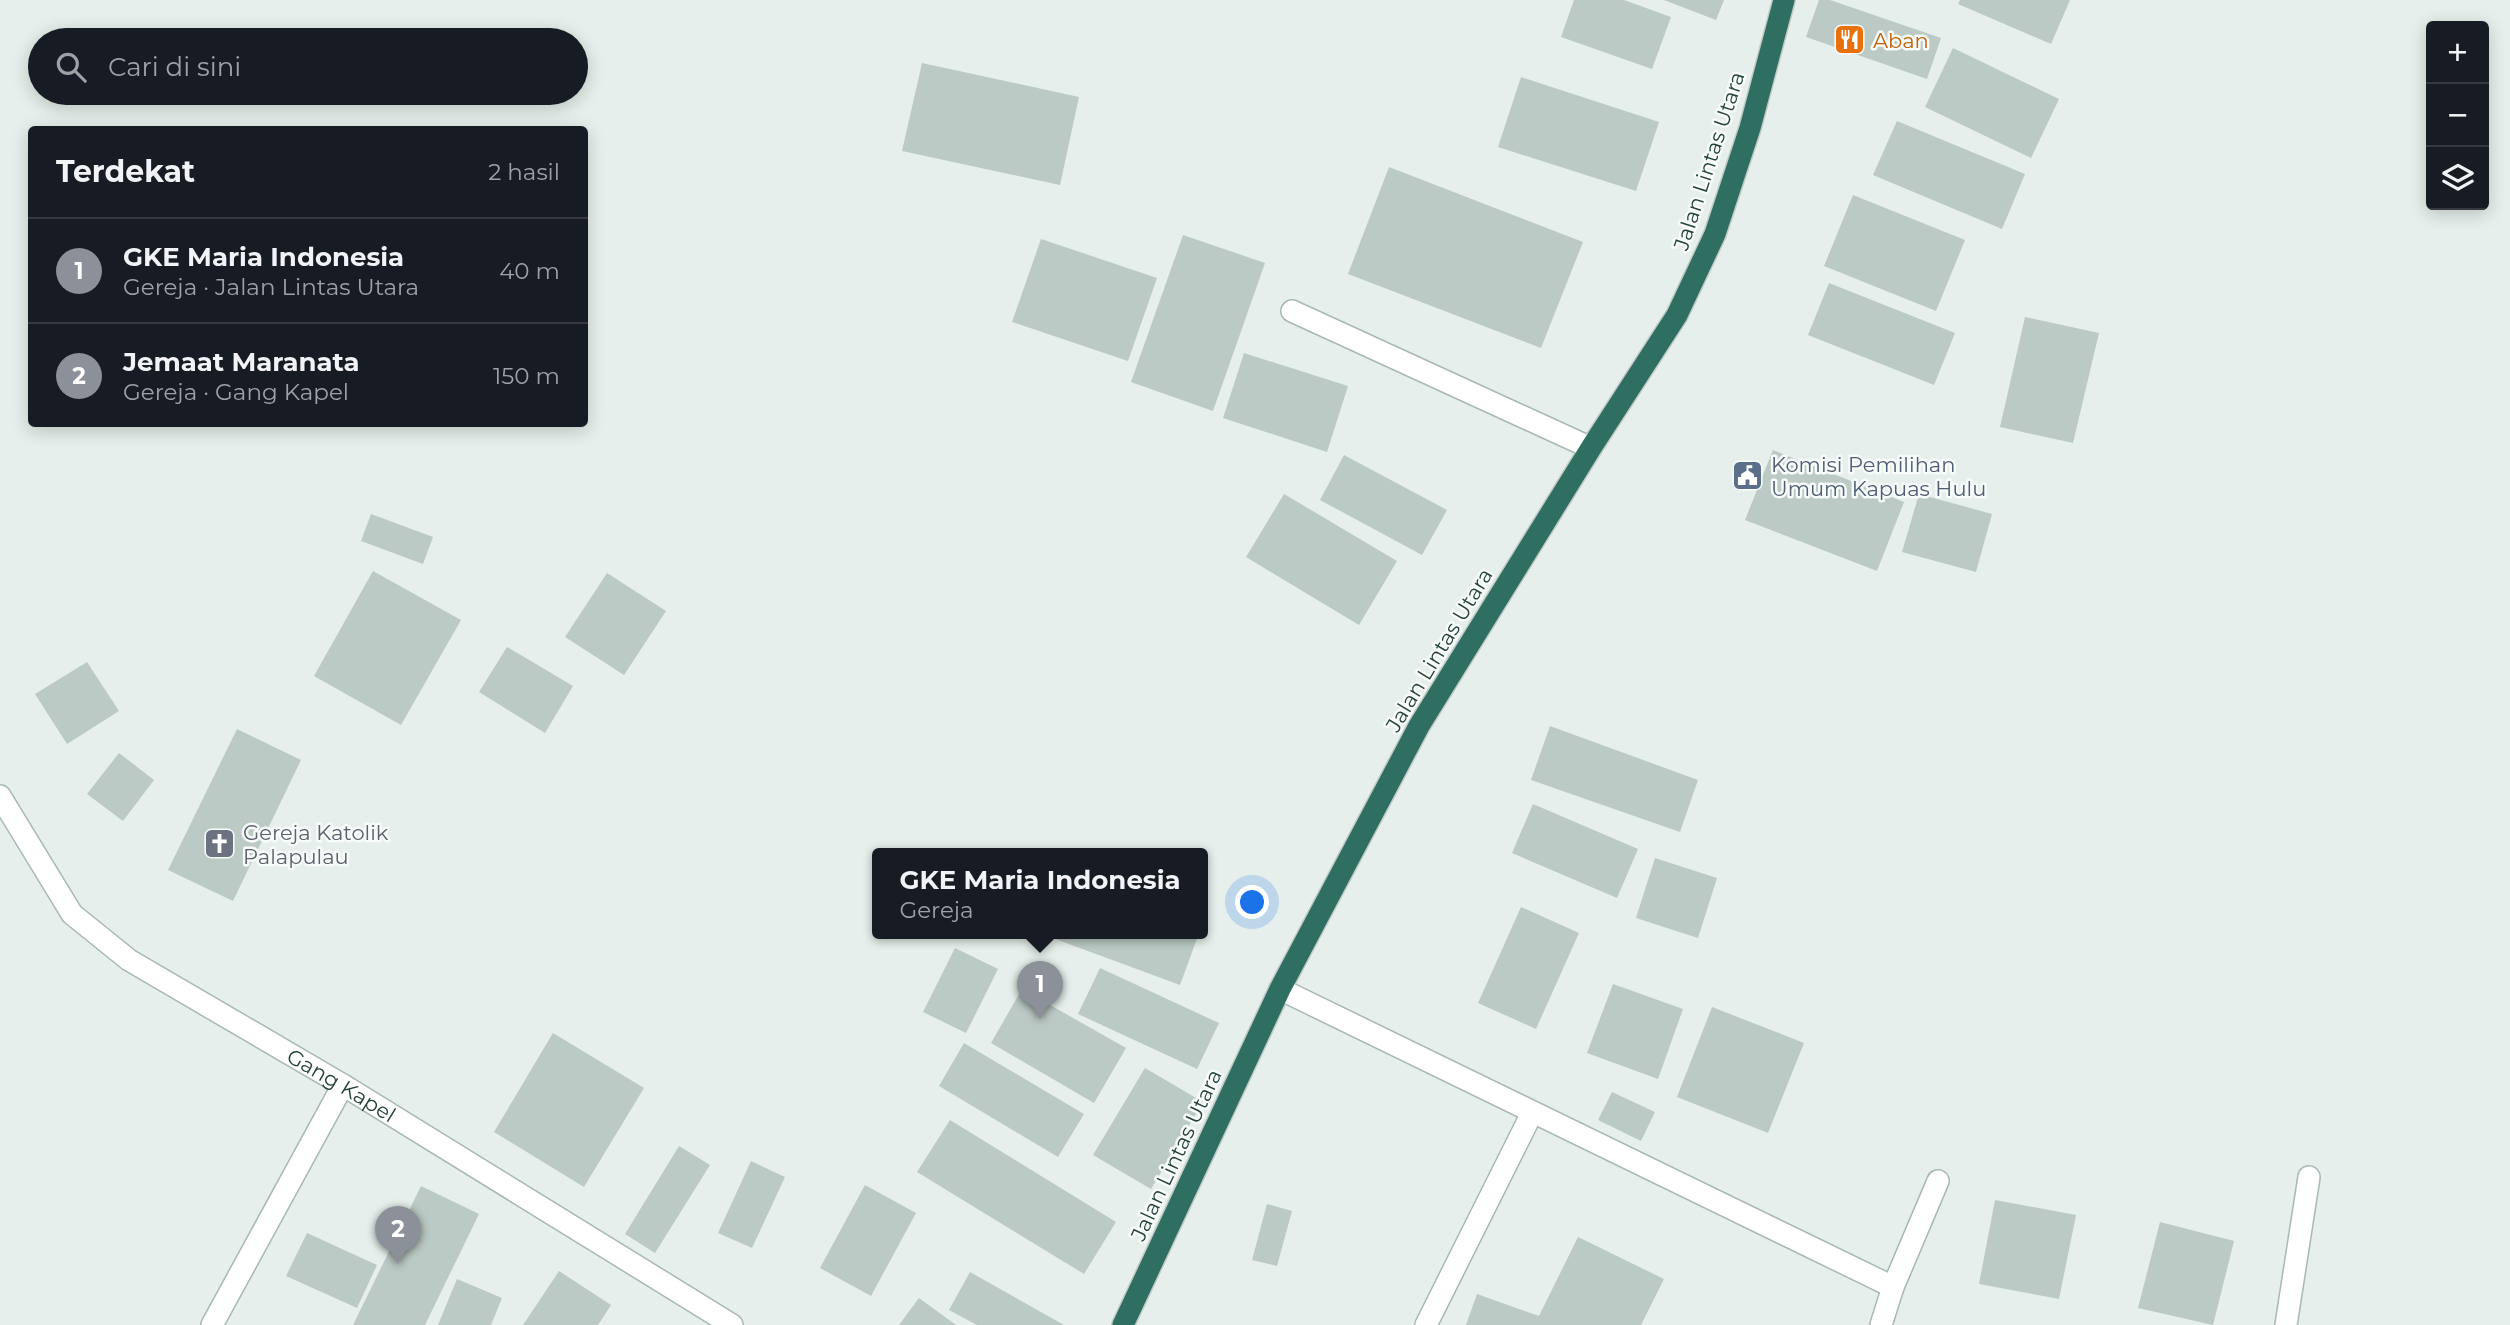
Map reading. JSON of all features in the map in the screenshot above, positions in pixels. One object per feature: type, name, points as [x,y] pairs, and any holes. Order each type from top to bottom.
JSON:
[{"type":"highway","name":"Jalan Lintas Utara","points":[[1123,1325],[1280,989],[1419,726],[1591,448],[1677,315],[1715,234],[1750,128],[1784,0]]},
{"type":"street","points":[[1292,311],[1591,448]]},
{"type":"street","name":"Gang Kapel","points":[[0,796],[72,914],[128,960],[343,1086],[732,1325]]},
{"type":"street","points":[[1280,989],[1892,1287]]},
{"type":"street","points":[[212,1325],[343,1086]]},
{"type":"street","points":[[1426,1325],[1531,1113]]},
{"type":"street","points":[[2286,1325],[2309,1177]]},
{"type":"street","points":[[1881,1325],[1892,1287],[1938,1181]]},
{"type":"building","points":[[1574,0],[1624,0],[1671,17],[1652,69],[1561,37]]},
{"type":"building","points":[[1664,0],[1724,0],[1716,20]]},
{"type":"building","points":[[1819,0],[1830,0],[1941,38],[1927,79],[1806,37]]},
{"type":"building","points":[[1960,0],[2070,0],[2051,44],[1958,4]]},
{"type":"building","points":[[1953,48],[2059,99],[2031,158],[1925,107]]},
{"type":"building","points":[[922,63],[1079,97],[1060,185],[902,151]]},
{"type":"building","points":[[1521,77],[1659,122],[1636,191],[1498,147]]},
{"type":"building","points":[[1897,121],[2025,174],[2002,229],[1873,175]]},
{"type":"building","points":[[1389,167],[1583,242],[1541,348],[1348,274]]},
{"type":"building","points":[[1853,195],[1965,240],[1936,311],[1824,266]]},
{"type":"building","points":[[1183,235],[1265,263],[1213,411],[1131,382]]},
{"type":"building","points":[[1041,239],[1157,278],[1128,361],[1012,322]]},
{"type":"building","points":[[1829,283],[1955,333],[1934,385],[1808,335]]},
{"type":"building","points":[[2025,317],[2099,333],[2073,443],[2000,427]]},
{"type":"building","points":[[1244,353],[1348,386],[1327,452],[1223,418]]},
{"type":"building","points":[[1773,450],[1904,502],[1877,571],[1745,520]]},
{"type":"building","points":[[1344,455],[1447,510],[1422,555],[1320,500]]},
{"type":"building","points":[[1284,494],[1397,561],[1359,625],[1246,557]]},
{"type":"building","points":[[1919,494],[1992,514],[1976,572],[1902,552]]},
{"type":"building","points":[[371,514],[433,537],[423,564],[361,541]]},
{"type":"building","points":[[373,571],[461,620],[401,725],[314,676]]},
{"type":"building","points":[[607,573],[666,611],[624,675],[565,637]]},
{"type":"building","points":[[507,647],[573,686],[545,733],[479,692]]},
{"type":"building","points":[[87,662],[119,711],[67,744],[35,694]]},
{"type":"building","points":[[1550,726],[1698,780],[1680,832],[1531,780]]},
{"type":"building","points":[[237,729],[301,760],[233,901],[168,870]]},
{"type":"building","points":[[119,753],[154,780],[123,821],[87,794]]},
{"type":"building","points":[[1533,804],[1638,849],[1617,898],[1512,853]]},
{"type":"building","points":[[1655,858],[1717,878],[1698,938],[1636,918]]},
{"type":"building","points":[[1521,907],[1579,933],[1536,1029],[1478,1003]]},
{"type":"building","points":[[1055,939],[1197,939],[1180,985]]},
{"type":"building","points":[[955,948],[998,969],[966,1033],[923,1012]]},
{"type":"building","points":[[1100,968],[1219,1023],[1197,1069],[1078,1014]]},
{"type":"building","points":[[1613,984],[1683,1009],[1658,1079],[1587,1053]]},
{"type":"building","points":[[1022,989],[1126,1048],[1094,1103],[991,1043]]},
{"type":"building","points":[[1712,1007],[1804,1043],[1768,1133],[1677,1097]]},
{"type":"building","points":[[553,1033],[644,1088],[584,1187],[494,1132]]},
{"type":"building","points":[[964,1043],[1084,1114],[1058,1157],[939,1086]]},
{"type":"building","points":[[1145,1068],[1203,1102],[1151,1189],[1093,1155]]},
{"type":"building","points":[[1612,1092],[1655,1112],[1641,1141],[1598,1120]]},
{"type":"building","points":[[950,1120],[1116,1222],[1084,1274],[917,1172]]},
{"type":"building","points":[[679,1146],[710,1165],[655,1253],[625,1234]]},
{"type":"building","points":[[751,1161],[785,1177],[752,1248],[718,1233]]},
{"type":"building","points":[[865,1185],[916,1213],[871,1296],[820,1268]]},
{"type":"building","points":[[421,1186],[479,1214],[425,1325],[353,1325]]},
{"type":"building","points":[[1995,1200],[2076,1215],[2059,1299],[1979,1284]]},
{"type":"building","points":[[1267,1204],[1292,1211],[1277,1266],[1252,1260]]},
{"type":"building","points":[[2160,1222],[2234,1241],[2213,1325],[2138,1308]]},
{"type":"building","points":[[307,1233],[377,1265],[357,1308],[286,1276]]},
{"type":"building","points":[[1578,1237],[1664,1279],[1641,1325],[1466,1325],[1477,1294],[1539,1316]]},
{"type":"building","points":[[559,1271],[611,1305],[598,1325],[523,1325]]},
{"type":"building","points":[[970,1272],[1064,1325],[977,1325],[949,1310]]},
{"type":"building","points":[[457,1279],[502,1298],[491,1325],[438,1325]]},
{"type":"building","points":[[919,1298],[956,1325],[899,1325]]},
{"type":"place","name":"Aban","points":[[1850,40]]},
{"type":"place","name":"Komisi Pemilihan Umum Kapuas Hulu","points":[[1748,476]]},
{"type":"place","name":"Gereja Katolik Palapulau","points":[[220,844]]},
{"type":"place","name":"GKE Maria Indonesia","points":[[1040,1019]]},
{"type":"place","name":"Jemaat Maranata","points":[[398,1264]]}]
